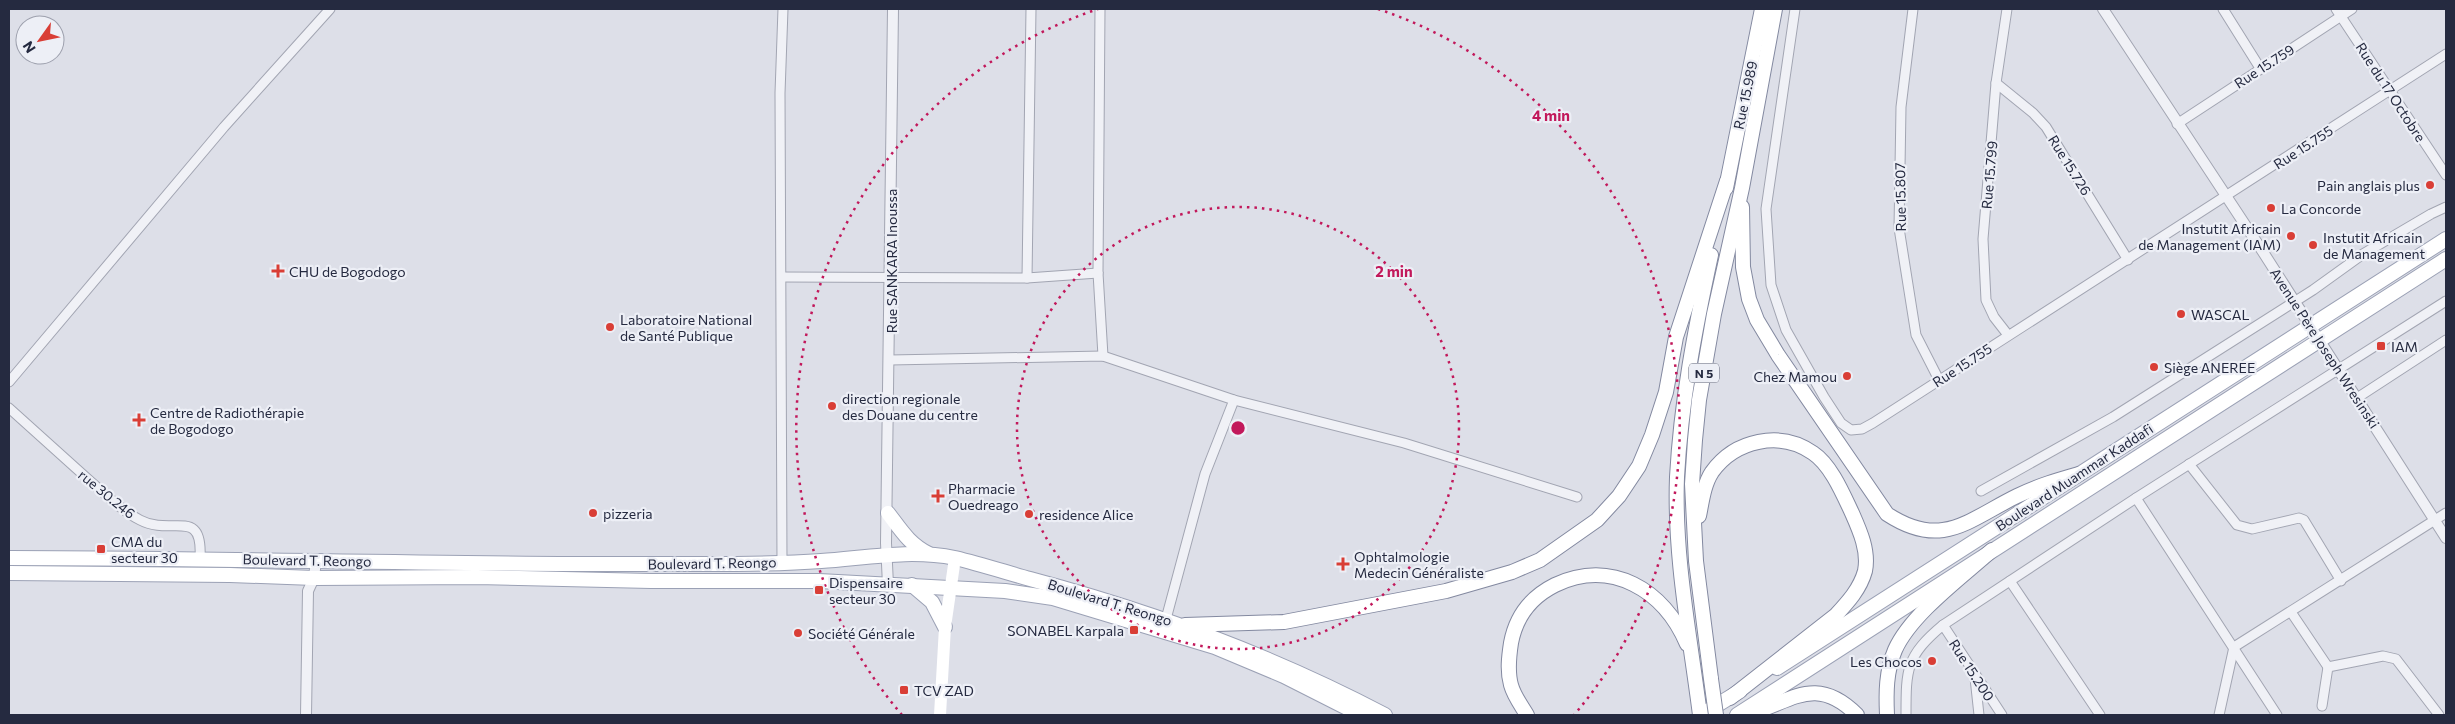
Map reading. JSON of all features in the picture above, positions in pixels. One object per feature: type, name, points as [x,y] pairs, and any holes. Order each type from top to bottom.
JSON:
[{"type":"main road","name":"Rue 15.989","points":[[1728,181],[1762,9]]},
{"type":"main road","name":"N 5","points":[[1716,715],[1696,561],[1692,484],[1699,400],[1729,239],[1742,188],[1775,9]]},
{"type":"main road","points":[[1185,625],[1284,622],[1446,590],[1512,572],[1540,560],[1597,520],[1619,496],[1639,466],[1652,435],[1666,392],[1676,337],[1728,181]]},
{"type":"main road","name":"N 5","points":[[1701,715],[1681,575],[1677,478],[1690,358],[1728,181]]},
{"type":"main road","points":[[1742,188],[1742,267],[1749,299],[1757,320],[1778,355],[1887,514],[1914,529],[1949,530],[1979,517],[2018,495],[2079,474]]},
{"type":"main road","name":"Boulevard Muammar Kaddafi","points":[[1701,715],[2311,328],[2446,239]]},
{"type":"main road","name":"Boulevard Muammar Kaddafi","points":[[1737,715],[1992,550],[2320,342],[2446,259]]},
{"type":"main road","points":[[1696,561],[1697,528],[1703,495],[1711,474],[1723,459],[1743,445],[1760,441],[1786,442],[1814,453],[1827,468],[1845,498],[1860,531],[1866,554],[1861,584],[1851,599],[1836,615],[1730,698]]},
{"type":"main road","points":[[888,513],[914,547],[929,555]]},
{"type":"main road","points":[[1887,715],[1886,689],[1895,650],[1906,633],[1933,603],[1992,550]]},
{"type":"main road","name":"Boulevard T. Reongo","points":[[9,558],[200,558],[478,564],[818,562],[886,554],[929,555],[955,558],[1166,618],[1271,660],[1385,715]]},
{"type":"main road","points":[[940,715],[945,627],[955,558]]},
{"type":"main road","name":"Boulevard T. Reongo","points":[[9,573],[230,575],[308,583],[477,577],[651,581],[819,581],[1005,591],[1053,598],[1164,630],[1215,647],[1284,676],[1360,715]]},
{"type":"main road","points":[[1526,715],[1515,695],[1509,671],[1513,630],[1520,616],[1540,592],[1567,580],[1592,574],[1622,578],[1650,593],[1668,612],[1692,656]]},
{"type":"main road","points":[[912,585],[932,602],[945,627]]},
{"type":"main road","points":[[1743,715],[1791,697],[1813,693],[1840,701],[1857,715]]},
{"type":"street","points":[[9,382],[224,127],[330,9]]},
{"type":"street","points":[[782,562],[780,92],[783,9]]},
{"type":"street","name":"Rue SANKARA Inoussa","points":[[888,585],[886,554],[890,360],[893,9]]},
{"type":"street","points":[[1027,278],[1031,9]]},
{"type":"street","points":[[1100,9],[1098,273],[1103,356]]},
{"type":"street","name":"Rue 15.755","points":[[1795,9],[1766,209],[1771,286],[1786,330],[1824,398],[1841,423],[1850,430],[1862,429],[1873,424],[2226,198],[2446,54]]},
{"type":"street","name":"Rue 15.807","points":[[1913,9],[1901,107],[1899,228],[1916,334],[1939,380]]},
{"type":"street","name":"Rue 15.799","points":[[2007,9],[1996,83],[1984,239],[1984,272],[1986,300],[1994,317],[2008,336]]},
{"type":"street","name":"Avenue Père Joseph Wresinski","points":[[2102,9],[2339,370],[2446,538]]},
{"type":"street","points":[[2222,9],[2260,68]]},
{"type":"street","name":"Rue 15.759","points":[[2177,124],[2339,12],[2352,9]]},
{"type":"street","name":"Rue du 17 Octobre","points":[[2339,12],[2446,175]]},
{"type":"street","name":"Rue 15.726","points":[[1996,83],[2033,113],[2046,127],[2128,260]]},
{"type":"street","points":[[1981,491],[2113,417],[2294,301],[2363,254],[2446,207]]},
{"type":"street","points":[[782,277],[891,279],[1027,278],[1098,273]]},
{"type":"street","points":[[1906,715],[1906,686],[1909,664],[1922,642],[2136,498],[2446,301]]},
{"type":"street","points":[[2357,398],[2446,340]]},
{"type":"street","points":[[890,360],[1103,356],[1234,400],[1404,443],[1577,497]]},
{"type":"street","points":[[1166,618],[1205,474],[1234,400]]},
{"type":"street","name":"rue 30.246","points":[[9,408],[126,512],[154,526],[190,526],[198,532],[201,540],[200,558]]},
{"type":"street","points":[[2189,464],[2237,525],[2252,529],[2299,518],[2304,520],[2341,581]]},
{"type":"street","points":[[2136,498],[2192,587],[2234,647],[2277,715]]},
{"type":"street","points":[[2219,715],[2234,647],[2446,513]]},
{"type":"street","points":[[306,715],[309,560]]},
{"type":"street","points":[[2010,581],[2100,715]]},
{"type":"street","points":[[2291,612],[2328,667],[2322,706]]},
{"type":"street","name":"Rue 15.200","points":[[1944,626],[2002,715]]},
{"type":"street","points":[[2328,667],[2383,656],[2396,659],[2437,715],[2446,707]]},
{"type":"street","points":[[1975,676],[1979,715]]},
{"type":"place","name":"Pain anglais plus","points":[[2430,185]]},
{"type":"place","name":"La Concorde","points":[[2271,208]]},
{"type":"place","name":"Instutit Africain de Management (IAM)","points":[[2291,236]]},
{"type":"place","name":"Instutit Africain de Management","points":[[2313,245]]},
{"type":"place","name":"CHU de Bogodogo","points":[[278,271]]},
{"type":"place","name":"WASCAL","points":[[2181,314]]},
{"type":"place","name":"Laboratoire National de Santé Publique","points":[[610,327]]},
{"type":"place","name":"IAM","points":[[2381,346]]},
{"type":"place","name":"Siège ANEREE","points":[[2154,367]]},
{"type":"place","name":"Chez Mamou","points":[[1847,376]]},
{"type":"place","name":"direction regionale des Douane du centre","points":[[832,406]]},
{"type":"place","name":"Centre de Radiothérapie de Bogodogo","points":[[139,420]]},
{"type":"place","name":"Pharmacie Ouedreago","points":[[938,496]]},
{"type":"place","name":"pizzeria","points":[[593,513]]},
{"type":"place","name":"residence Alice","points":[[1029,514]]},
{"type":"place","name":"CMA du secteur 30","points":[[101,549]]},
{"type":"place","name":"Ophtalmologie Medecin Généraliste","points":[[1343,564]]},
{"type":"place","name":"Dispensaire secteur 30","points":[[819,590]]},
{"type":"place","name":"SONABEL Karpala","points":[[1134,630]]},
{"type":"place","name":"Société Générale","points":[[798,633]]},
{"type":"place","name":"Les Chocos","points":[[1932,661]]},
{"type":"place","name":"TCV ZAD","points":[[904,690]]}]
